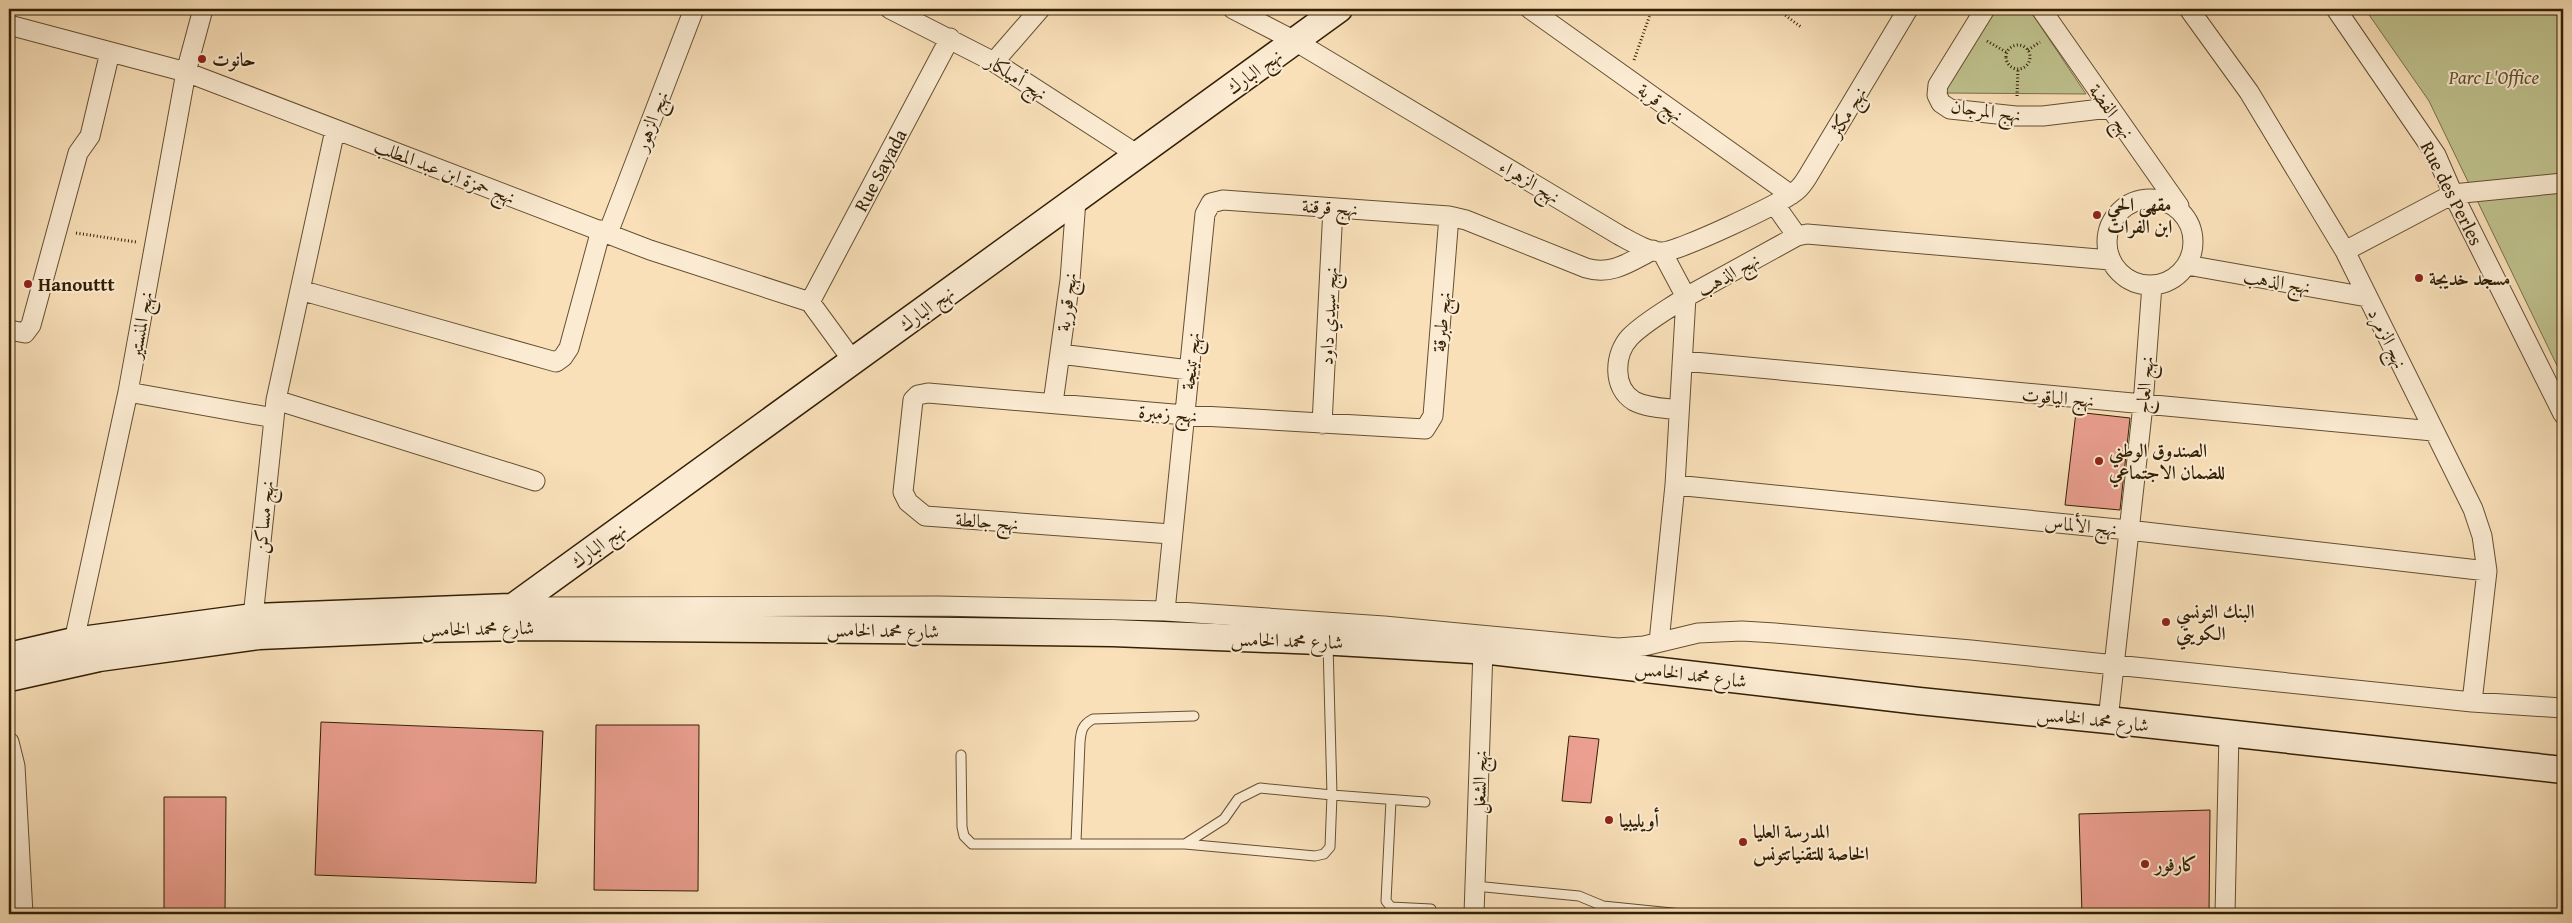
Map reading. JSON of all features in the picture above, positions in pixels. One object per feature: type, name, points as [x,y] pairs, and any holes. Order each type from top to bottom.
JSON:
[{"type":"main road","name":"نهج البارك","points":[[513,607],[1339,9]]},
{"type":"main road","points":[[9,656],[74,641],[252,617],[513,607]]},
{"type":"main road","name":"شارع محمد الخامس","points":[[9,678],[99,658],[259,636],[420,629],[528,627],[1113,633],[1328,641],[1483,650],[1919,701],[2563,770]]},
{"type":"street","name":"نهج المنستير","points":[[74,641],[128,392],[186,72],[203,9]]},
{"type":"street","name":"نهج الزهور","points":[[300,290],[556,362],[563,357],[569,348],[605,232],[694,9]]},
{"type":"street","name":"نهج أميلكار","points":[[890,9],[994,62],[1138,155]]},
{"type":"street","points":[[994,62],[1040,9]]},
{"type":"street","name":"نهج الزهراء","points":[[1233,9],[1295,41],[1619,235],[1657,251]]},
{"type":"street","name":"نهج قربة","points":[[1530,9],[1628,78],[1783,200],[1797,236]]},
{"type":"street","name":"نهج مكثر","points":[[1783,200],[1808,176],[1908,9]]},
{"type":"street","name":"نهج المرجان","points":[[1985,9],[1938,85],[1937,95],[1941,103],[1950,109],[2016,116],[2043,116],[2109,108]]},
{"type":"street","name":"نهج الفضة","points":[[2041,9],[2184,213]]},
{"type":"street","name":"نهج الزمرد","points":[[2189,9],[2249,92],[2345,251],[2473,509],[2482,536],[2487,571],[2472,702]]},
{"type":"street","name":"Rue des Perles","points":[[2336,9],[2430,146],[2563,414]]},
{"type":"street","name":"نهج حمزة ابن عبد المطلب","points":[[9,25],[186,72],[650,250],[810,302]]},
{"type":"street","name":"Rue Sayada","points":[[810,302],[950,38]]},
{"type":"street","points":[[9,330],[22,333],[30,329],[78,153],[90,136],[110,52]]},
{"type":"street","name":"نهج مساكن","points":[[252,617],[275,409],[335,130]]},
{"type":"street","points":[[2345,251],[2453,194],[2563,183]]},
{"type":"street","points":[[2138,199],[2163,199],[2184,213],[2193,233],[2194,244],[2187,265],[2172,279],[2152,285],[2128,279],[2118,271],[2110,260],[2106,236],[2116,213],[2138,199]]},
{"type":"street","name":"نهج قورية","points":[[1053,403],[1070,280],[1076,200]]},
{"type":"street","name":"نهج قرقنة","points":[[1211,203],[1223,200],[1449,216],[1474,223],[1594,270],[1614,270],[1657,251]]},
{"type":"street","points":[[1679,410],[1645,405],[1627,396],[1622,389],[1617,367],[1618,357],[1629,339],[1654,318],[1686,297],[1657,251],[1680,247],[1783,200]]},
{"type":"street","name":"نهج تينجة","points":[[1165,611],[1171,534],[1205,214],[1211,203]]},
{"type":"street","name":"نهج سيدي داود","points":[[1322,424],[1333,208]]},
{"type":"street","name":"نهج طبرقة","points":[[1428,426],[1433,416],[1449,216]]},
{"type":"street","name":"نهج الذهب","points":[[1658,642],[1675,485],[1686,297],[1797,236],[1828,234],[2110,260]]},
{"type":"street","name":"نهج الذهب","points":[[2187,265],[2367,296]]},
{"type":"street","name":"نهج العاج","points":[[2108,720],[2143,405],[2152,285]]},
{"type":"street","points":[[810,302],[853,361]]},
{"type":"street","points":[[1060,354],[1189,370]]},
{"type":"street","name":"نهج الياقوت","points":[[1683,361],[2433,431]]},
{"type":"street","points":[[128,392],[275,409],[535,481]]},
{"type":"street","name":"نهج زمبرة","points":[[911,404],[918,395],[928,393],[1185,415],[1421,430],[1428,426]]},
{"type":"street","name":"نهج جالطة","points":[[911,404],[903,492],[908,502],[925,516],[1171,534]]},
{"type":"street","name":"نهج الألماس","points":[[1675,485],[2128,530],[2487,571]]},
{"type":"street","points":[[513,607],[939,606],[1165,611],[1384,626],[1612,648],[1632,648],[1698,633],[1742,631],[1846,638],[2472,702],[2563,708]]},
{"type":"street","name":"نهج الشغل","points":[[1474,914],[1483,650]]},
{"type":"street","points":[[2225,914],[2229,734]]},
{"type":"street","points":[[9,742],[14,766],[23,914]]},
{"type":"lane","points":[[961,755],[962,826],[964,836],[972,844],[1076,842],[1185,844],[1315,856],[1324,854],[1330,847],[1332,795],[1328,641]]},
{"type":"lane","points":[[1076,842],[1081,729],[1087,722],[1093,719],[1194,716]]},
{"type":"lane","points":[[1185,844],[1224,819],[1238,799],[1260,788],[1425,802]]},
{"type":"lane","points":[[1391,800],[1386,901],[1391,907],[1431,909]]},
{"type":"lane","points":[[1475,886],[1579,896],[1603,906],[1682,914]]},
{"type":"path","points":[[1628,78],[1652,9]]},
{"type":"path","points":[[1777,9],[1802,27]]},
{"type":"path","points":[[2018,45],[2026,48],[2030,57],[2027,65],[2018,69],[2009,66],[2006,57],[2009,48],[2018,45]]},
{"type":"path","points":[[2016,116],[2018,69]]},
{"type":"path","points":[[58,230],[155,244]]},
{"type":"green space","points":[[1994,9],[2029,9],[2086,94],[1944,93]]},
{"type":"green space","name":"Parc L'Office","points":[[2365,9],[2563,9],[2563,378],[2429,101]]},
{"type":"building","name":"الصندوق الوطني للضمان الاجتماعي","points":[[2076,412],[2130,418],[2120,510],[2065,505]]},
{"type":"building","points":[[321,722],[543,731],[536,883],[315,875]]},
{"type":"building","points":[[596,725],[699,725],[698,891],[594,890]]},
{"type":"building","points":[[1569,736],[1599,739],[1591,803],[1562,801]]},
{"type":"building","points":[[164,797],[226,797],[225,914],[164,914]]},
{"type":"building","name":"كارفور","points":[[2210,810],[2209,914],[2082,914],[2079,814]]},
{"type":"place","name":"حانوت","points":[[202,59]]},
{"type":"place","name":"مقهى الحي ابن الفرات","points":[[2097,215]]},
{"type":"place","name":"مسجد خديجة","points":[[2419,278]]},
{"type":"place","name":"Hanouttt","points":[[28,284]]},
{"type":"place","name":"الصندوق الوطني للضمان الاجتماعي","points":[[2099,461]]},
{"type":"place","name":"البنك التونسي الكويتي","points":[[2166,622]]},
{"type":"place","name":"أويليبيا","points":[[1609,820]]},
{"type":"place","name":"المدرسة العليا الخاصة للتقنياتتونس","points":[[1743,842]]},
{"type":"place","name":"كارفور","points":[[2145,864]]}]
